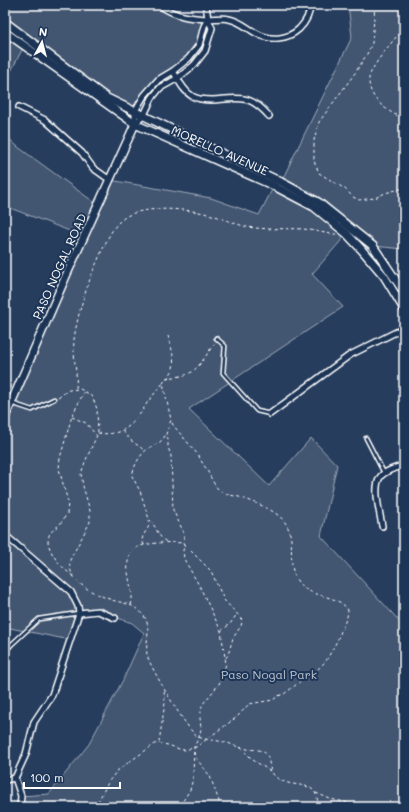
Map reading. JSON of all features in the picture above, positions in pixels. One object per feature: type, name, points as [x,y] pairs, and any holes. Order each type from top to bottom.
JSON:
[{"type":"street","points":[[159,5],[168,11],[183,17],[208,19],[227,18],[236,20],[258,34],[271,38],[285,38],[294,33],[306,22],[310,5]]},
{"type":"street","points":[[135,124],[144,115],[152,98],[160,88],[178,78],[194,64],[205,51],[212,28],[208,19],[206,5]]},
{"type":"street","points":[[135,124],[135,111],[144,96],[158,80],[173,71],[189,58],[199,45],[204,26],[208,19]]},
{"type":"street","name":"MORELLO AVENUE","points":[[5,22],[28,41],[107,98],[281,182],[318,202],[373,246],[404,292]]},
{"type":"street","name":"MORELLO AVENUE","points":[[5,32],[135,124],[274,186],[314,207],[347,234],[384,276],[404,309]]},
{"type":"street","points":[[173,71],[186,91],[192,97],[206,100],[240,98],[251,100],[260,105],[269,116]]},
{"type":"street","points":[[19,107],[46,120],[82,153],[93,168],[110,180]]},
{"type":"street","name":"PASO NOGAL ROAD","points":[[5,417],[8,402],[26,372],[66,276],[135,124]]},
{"type":"street","points":[[270,414],[350,354],[404,328]]},
{"type":"street","points":[[382,526],[377,490],[378,481],[384,473],[404,466]]},
{"type":"street","points":[[5,535],[72,592],[78,606],[79,613],[52,695],[34,722],[26,754],[15,778],[21,796],[20,807]]},
{"type":"street","points":[[79,613],[98,611],[115,618]]},
{"type":"street","points":[[5,780],[15,778]]},
{"type":"lane","points":[[217,339],[225,346],[223,373],[257,411],[270,414]]},
{"type":"lane","points":[[8,402],[32,410],[54,399]]},
{"type":"lane","points":[[366,438],[384,473]]},
{"type":"lane","points":[[5,652],[39,619],[79,613]]},
{"type":"path","points":[[375,5],[372,43],[355,73],[319,122],[314,140],[314,161],[319,173],[345,189],[353,197],[359,200],[374,198],[385,193],[404,188]]},
{"type":"path","points":[[404,28],[386,48],[369,78],[369,86],[375,99],[384,108],[404,119]]},
{"type":"path","points":[[76,388],[77,376],[73,344],[85,291],[94,267],[110,233],[118,222],[129,215],[147,210],[207,213],[252,228],[296,228],[333,234],[347,234]]},
{"type":"path","points":[[98,433],[107,434],[123,431],[140,416],[148,402],[172,372],[172,351],[168,336]]},
{"type":"path","points":[[166,378],[186,375],[196,369],[217,339]]},
{"type":"path","points":[[95,807],[109,781],[117,772],[151,746],[158,743],[185,750],[200,746],[237,717],[249,704],[273,700],[315,672],[326,660],[337,641],[347,617],[348,610],[341,602],[310,591],[298,582],[293,568],[291,537],[286,523],[279,516],[269,509],[238,497],[228,495],[219,490],[212,481],[199,456],[173,426],[163,383]]},
{"type":"path","points":[[54,399],[69,390],[76,388],[85,391],[96,403],[98,433],[81,474],[90,511],[90,522],[70,560],[69,565],[74,576]]},
{"type":"path","points":[[85,391],[72,416],[61,452],[59,463],[60,474],[67,496],[68,508],[64,520],[50,533],[48,542],[54,556],[66,571],[74,576],[82,585],[98,595],[131,605],[144,616],[147,621],[148,656],[151,667],[164,690],[197,736],[249,749],[261,750],[266,753],[269,758],[270,771]]},
{"type":"path","points":[[72,416],[86,423],[97,435]]},
{"type":"path","points":[[144,546],[142,540],[149,526],[149,519],[140,491],[132,476],[136,463],[146,451],[163,440],[171,420]]},
{"type":"path","points":[[123,431],[134,444],[146,451]]},
{"type":"path","points":[[166,434],[168,439],[168,447],[172,456],[174,510],[184,531],[184,559],[200,587],[221,631],[226,664],[219,684],[202,704],[200,718],[201,729],[194,748],[193,778],[190,790],[179,807]]},
{"type":"path","points":[[149,519],[159,535],[167,542]]},
{"type":"path","points":[[131,605],[132,600],[128,561],[136,548],[167,542],[183,543],[211,571],[224,600],[241,618],[242,622],[233,638],[228,655],[225,659]]},
{"type":"path","points":[[221,631],[230,624],[237,614]]},
{"type":"path","points":[[158,743],[165,703],[164,690]]},
{"type":"path","points":[[240,747],[244,753],[285,783],[310,787],[316,792],[330,799],[345,802],[357,807]]},
{"type":"path","points":[[194,752],[195,757],[210,776],[221,807]]},
{"type":"path","points":[[316,792],[318,807]]},
{"type":"green space","points":[[5,5],[159,5],[168,11],[208,19],[199,45],[189,58],[158,80],[135,111],[107,98],[5,22]]},
{"type":"green space","points":[[348,5],[404,5],[404,249],[373,246],[281,182],[352,37]]},
{"type":"green space","points":[[5,32],[24,46],[5,83]]},
{"type":"green space","name":"Paso Nogal Park","points":[[5,135],[18,147],[98,205],[110,180],[211,198],[259,215],[274,186],[314,207],[346,235],[312,274],[343,307],[189,409],[269,486],[311,438],[337,465],[321,536],[404,626],[404,807],[20,807],[21,796],[49,794],[89,744],[124,678],[144,633],[132,623],[98,611],[79,613],[70,640],[5,627],[5,417],[85,237],[5,206]]}]
